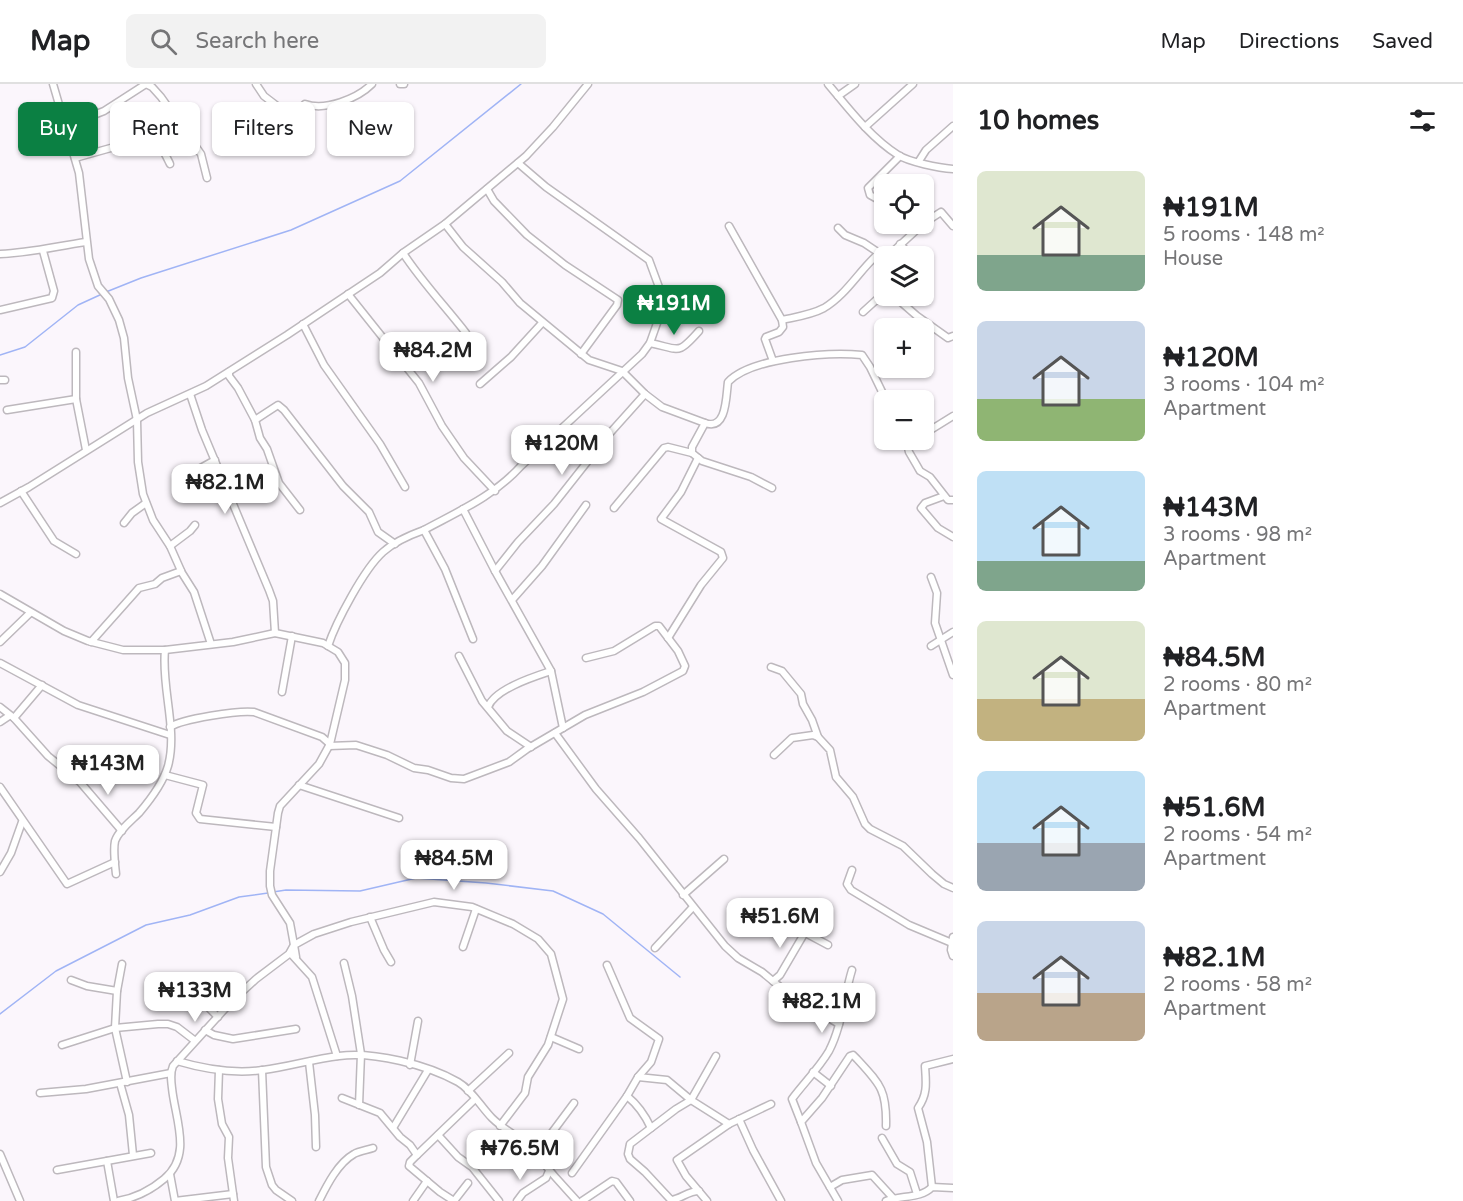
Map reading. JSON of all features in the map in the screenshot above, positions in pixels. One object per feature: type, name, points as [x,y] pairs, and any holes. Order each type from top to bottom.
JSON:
[{"type":"street","points":[[52,84],[58,102]]},
{"type":"street","points":[[98,113],[146,84],[152,87],[201,154],[207,178]]},
{"type":"street","points":[[256,84],[264,96],[272,102]]},
{"type":"street","points":[[315,107],[356,97],[372,84]]},
{"type":"street","points":[[0,502],[147,413],[190,394],[229,372],[380,273],[403,253],[445,224],[518,163],[553,127],[588,84]]},
{"type":"street","points":[[828,84],[865,127],[900,156],[953,170]]},
{"type":"street","points":[[838,96],[855,84]]},
{"type":"street","points":[[865,127],[913,84]]},
{"type":"street","points":[[919,161],[926,150],[953,126]]},
{"type":"street","points":[[170,164],[162,149],[150,137],[75,158],[82,188],[89,259],[96,281],[119,320],[124,342],[128,378],[138,420],[138,462],[146,503],[153,520],[170,546],[195,595],[211,644]]},
{"type":"street","points":[[882,174],[900,156]]},
{"type":"street","points":[[328,646],[345,608],[371,566],[384,551],[495,491],[508,481],[650,344],[663,306],[663,298],[649,261],[546,187],[518,163]]},
{"type":"street","points":[[874,182],[868,188],[870,195],[874,197]]},
{"type":"street","points":[[487,189],[494,201],[534,240],[565,265],[618,300],[617,305],[581,354]]},
{"type":"street","points":[[934,214],[941,212],[953,226]]},
{"type":"street","points":[[445,224],[463,247],[542,323],[589,360],[622,370],[645,394],[662,407],[710,425],[717,423],[723,416],[728,382],[731,378],[773,361],[815,355],[862,355],[881,390]]},
{"type":"street","points":[[729,226],[782,320],[783,327],[779,332],[765,339],[773,361]]},
{"type":"street","points":[[838,228],[845,235],[864,243],[874,251]]},
{"type":"street","points":[[900,244],[911,234]]},
{"type":"street","points":[[0,254],[43,250],[86,242]]},
{"type":"street","points":[[0,310],[52,298],[54,291],[43,250]]},
{"type":"street","points":[[403,253],[466,333]]},
{"type":"street","points":[[782,320],[823,308],[850,285],[858,273],[874,258]]},
{"type":"street","points":[[348,294],[419,382],[442,426],[464,458],[495,491]]},
{"type":"street","points":[[862,312],[874,302]]},
{"type":"street","points":[[906,306],[948,338],[953,336]]},
{"type":"street","points":[[480,384],[511,357],[542,323]]},
{"type":"street","points":[[303,324],[324,365],[336,378],[365,425],[374,434],[405,487]]},
{"type":"street","points":[[650,344],[679,349],[684,347],[699,331]]},
{"type":"street","points":[[76,352],[76,399],[86,450]]},
{"type":"street","points":[[229,372],[229,376],[255,420],[279,483],[300,510]]},
{"type":"street","points":[[190,394],[201,430],[273,601],[275,633]]},
{"type":"street","points":[[495,571],[645,394]]},
{"type":"street","points":[[7,410],[76,399]]},
{"type":"street","points":[[255,420],[278,405],[284,410],[342,486],[369,512],[378,532],[395,544]]},
{"type":"street","points":[[934,428],[953,416]]},
{"type":"street","points":[[692,453],[692,447],[705,423]]},
{"type":"street","points":[[614,508],[664,448],[668,447],[692,453],[698,458],[751,477],[772,488]]},
{"type":"street","points":[[908,450],[921,471],[930,477],[948,500],[953,500]]},
{"type":"street","points":[[668,638],[702,585],[723,558],[721,552],[661,519],[681,492],[698,458]]},
{"type":"street","points":[[179,480],[215,460]]},
{"type":"street","points":[[21,491],[54,541],[76,554]]},
{"type":"street","points":[[944,496],[925,503],[921,507],[932,522],[953,537]]},
{"type":"street","points":[[124,523],[132,513],[146,503]]},
{"type":"street","points":[[512,600],[542,566],[586,504]]},
{"type":"street","points":[[463,509],[551,671],[563,728]]},
{"type":"street","points":[[170,546],[195,525]]},
{"type":"street","points":[[424,530],[445,569],[473,639]]},
{"type":"street","points":[[91,642],[139,588],[155,584],[181,571]]},
{"type":"street","points":[[931,577],[937,593],[935,623],[953,675]]},
{"type":"street","points":[[0,594],[64,631],[91,642],[123,650],[165,650],[233,642],[275,633],[328,646],[341,655],[346,668],[329,745],[322,759],[280,806],[276,827],[270,886],[272,895],[290,923],[296,957]]},
{"type":"street","points":[[0,642],[30,613]]},
{"type":"street","points":[[170,727],[175,723],[188,720],[243,711],[254,712],[322,737],[329,745],[356,745],[368,748],[414,768],[459,780],[503,765],[585,715],[643,692],[683,671],[686,666],[678,651],[658,626],[614,651],[586,658]]},
{"type":"street","points":[[931,646],[953,632]]},
{"type":"street","points":[[282,692],[292,636]]},
{"type":"street","points":[[116,874],[115,842],[151,797],[169,765],[170,727],[164,676],[165,650]]},
{"type":"street","points":[[459,656],[480,696],[507,731],[531,747]]},
{"type":"street","points":[[0,663],[78,705],[170,735]]},
{"type":"street","points":[[771,667],[782,671],[801,694],[803,704],[818,737],[830,750],[836,777],[853,797],[865,824],[870,829],[903,846],[932,874],[953,888]]},
{"type":"street","points":[[488,706],[494,698],[518,683],[551,671]]},
{"type":"street","points":[[0,723],[11,717],[42,685]]},
{"type":"street","points":[[0,707],[48,756],[80,782],[122,831]]},
{"type":"street","points":[[555,733],[596,789],[639,838],[692,908],[725,946],[791,996],[839,1024]]},
{"type":"street","points":[[774,755],[792,738],[813,735],[818,737]]},
{"type":"street","points":[[165,775],[203,785],[196,813],[200,819],[276,827]]},
{"type":"street","points":[[299,785],[399,818]]},
{"type":"street","points":[[0,787],[67,884],[115,862]]},
{"type":"street","points":[[0,872],[11,853],[22,822]]},
{"type":"street","points":[[683,895],[724,859]]},
{"type":"street","points":[[852,870],[847,884],[851,890],[909,925],[952,940],[953,956]]},
{"type":"street","points":[[107,1161],[116,1201],[149,1190],[170,1174],[182,1145],[173,1102],[171,1073],[177,1061],[194,1040],[255,979],[289,954],[294,945],[315,934],[370,917],[434,902],[459,904],[513,924],[534,935],[551,954],[563,999],[545,1052],[528,1077],[525,1093],[500,1126]]},
{"type":"street","points":[[656,948],[692,908]]},
{"type":"street","points":[[464,946],[476,909]]},
{"type":"street","points":[[770,914],[828,945]]},
{"type":"street","points":[[370,917],[391,962]]},
{"type":"street","points":[[773,981],[780,975],[804,934]]},
{"type":"street","points":[[289,954],[296,957],[312,977],[337,1056]]},
{"type":"street","points":[[344,963],[352,996],[361,1054],[359,1105]]},
{"type":"street","points":[[122,964],[117,992],[115,1028],[133,1155]]},
{"type":"street","points":[[572,1173],[638,1077],[651,1062],[659,1039],[630,1018],[607,965]]},
{"type":"street","points":[[838,1201],[816,1163],[792,1099],[829,1050],[839,1024],[852,970]]},
{"type":"street","points":[[71,980],[77,984],[117,992]]},
{"type":"street","points":[[182,981],[218,1017]]},
{"type":"street","points":[[410,1065],[418,1021]]},
{"type":"street","points":[[62,1045],[115,1028],[168,1024],[185,1032],[194,1040]]},
{"type":"street","points":[[205,1030],[214,1035],[233,1039],[296,1029]]},
{"type":"street","points":[[551,1037],[579,1049]]},
{"type":"street","points":[[468,1091],[509,1053]]},
{"type":"street","points":[[177,1061],[219,1070],[262,1070],[337,1056],[361,1054],[383,1057],[428,1070],[458,1082],[500,1126],[536,1154],[577,1201]]},
{"type":"street","points":[[801,1122],[831,1086],[847,1059],[853,1055],[881,1086],[886,1107],[886,1126]]},
{"type":"street","points":[[699,1191],[690,1191],[676,1200],[671,1200],[630,1159],[628,1154],[630,1144],[676,1109],[692,1100],[716,1056]]},
{"type":"street","points":[[932,1187],[927,1142],[918,1108],[923,1101],[926,1087],[925,1066],[953,1059]]},
{"type":"street","points":[[309,1062],[316,1147]]},
{"type":"street","points":[[170,1174],[175,1201],[233,1198],[228,1158],[229,1137],[222,1124],[218,1099],[219,1070]]},
{"type":"street","points":[[262,1070],[266,1167],[272,1185],[281,1195],[292,1201]]},
{"type":"street","points":[[393,1128],[428,1070]]},
{"type":"street","points":[[813,1072],[831,1086]]},
{"type":"street","points":[[40,1093],[86,1089],[171,1073]]},
{"type":"street","points":[[638,1077],[667,1080],[692,1100],[729,1124]]},
{"type":"street","points":[[627,1096],[635,1102],[651,1128]]},
{"type":"street","points":[[342,1098],[380,1113],[417,1155]]},
{"type":"street","points":[[468,1183],[454,1201],[410,1166],[410,1162],[475,1099]]},
{"type":"street","points":[[536,1154],[574,1103]]},
{"type":"street","points":[[707,1201],[681,1170],[677,1160],[729,1124],[771,1104]]},
{"type":"street","points":[[739,1119],[781,1201]]},
{"type":"street","points":[[438,1135],[458,1157],[472,1167],[499,1201]]},
{"type":"street","points":[[882,1138],[900,1168],[910,1172],[917,1194]]},
{"type":"street","points":[[319,1201],[335,1173],[348,1159],[373,1148]]},
{"type":"street","points":[[57,1170],[151,1153]]},
{"type":"street","points":[[0,1154],[20,1201]]},
{"type":"street","points":[[518,1201],[523,1193],[546,1178],[549,1171]]},
{"type":"street","points":[[830,1187],[846,1179],[872,1175],[889,1200],[917,1194],[932,1187],[953,1188]]},
{"type":"street","points":[[413,1201],[427,1181]]},
{"type":"street","points":[[582,1201],[612,1181],[616,1182],[630,1201]]},
{"type":"waterway","points":[[106,292],[141,278],[291,230],[400,181],[521,84]]},
{"type":"waterway","points":[[0,355],[25,347],[78,305],[102,294]]},
{"type":"waterway","points":[[273,892],[286,890],[360,891],[416,878],[553,891],[603,914],[680,977]]},
{"type":"waterway","points":[[0,1014],[56,971],[146,925],[190,915],[239,897],[268,893]]}]
